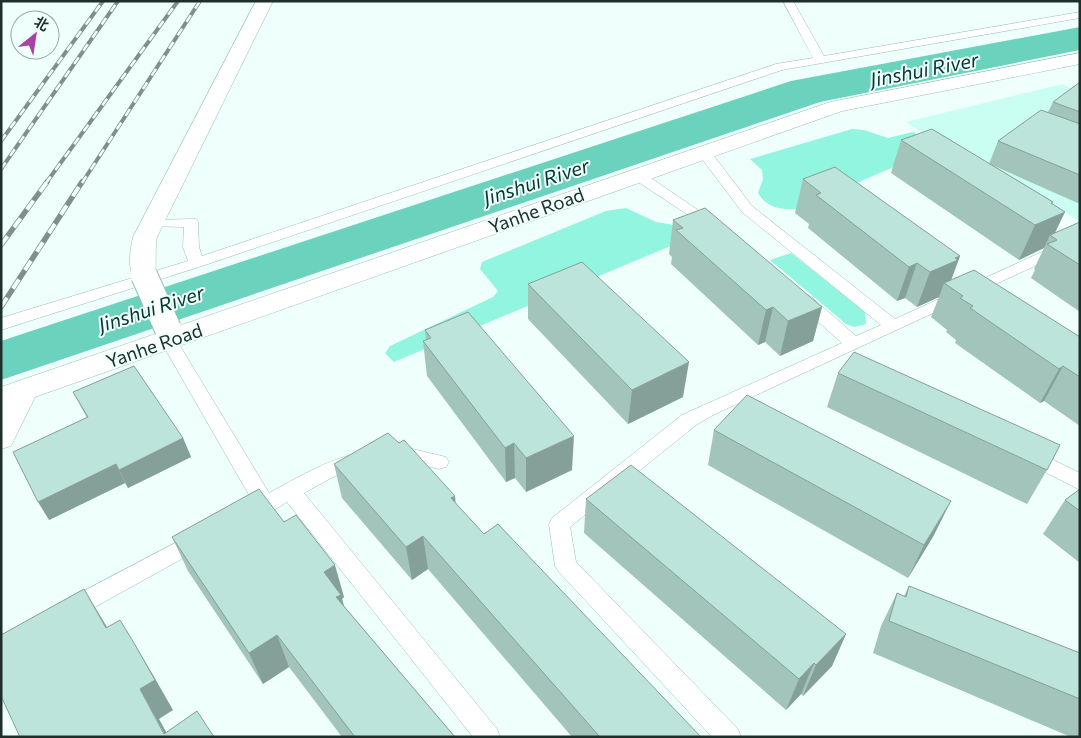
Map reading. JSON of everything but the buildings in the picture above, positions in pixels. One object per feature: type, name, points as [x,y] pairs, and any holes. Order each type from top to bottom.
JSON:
[{"type":"street","points":[[170,336],[144,275],[142,251],[144,237],[264,1]]},
{"type":"street","name":"Yanhe Road","points":[[12,394],[170,336],[702,151],[851,102],[1080,58]]},
{"type":"street","points":[[1,438],[12,394]]},
{"type":"lane","points":[[788,1],[820,60]]},
{"type":"lane","points":[[1,324],[197,263],[780,67],[1080,14]]},
{"type":"lane","points":[[702,151],[747,209],[892,325]]},
{"type":"lane","points":[[637,175],[726,234]]},
{"type":"lane","points":[[152,222],[191,222],[191,247],[197,263]]},
{"type":"lane","points":[[728,737],[566,566],[559,524],[689,420],[707,410],[1076,241]]},
{"type":"lane","points":[[794,291],[853,344]]},
{"type":"lane","points":[[170,336],[265,504]]},
{"type":"lane","points":[[835,352],[852,367]]},
{"type":"lane","points":[[1010,445],[1080,482]]},
{"type":"lane","points":[[52,619],[326,472],[373,454],[401,452],[439,462]]},
{"type":"lane","points":[[290,491],[488,737]]},
{"type":"shaded area","points":[[1062,84],[1080,93],[1080,222],[987,162],[951,151],[906,122]]},
{"type":"shaded area","points":[[852,129],[864,130],[888,138],[913,132],[937,148],[797,209],[785,209],[770,205],[758,193],[763,179],[762,170],[750,159]]},
{"type":"shaded area","points":[[626,208],[656,222],[693,228],[699,234],[394,362],[385,353],[390,346],[493,297],[498,291],[480,269],[482,262],[606,211]]},
{"type":"shaded area","points":[[791,253],[865,312],[866,324],[854,327],[846,324],[770,260]]},
{"type":"water","name":"Jinshui River","points":[[1080,27],[1080,50],[820,102],[1,380],[1,341],[791,81]]},
{"type":"railway","points":[[1,141],[103,1]]},
{"type":"railway","points":[[1,169],[118,1]]},
{"type":"railway","points":[[46,183],[178,1]]},
{"type":"railway","points":[[82,183],[200,1]]},
{"type":"railway","points":[[1,245],[47,182]]},
{"type":"railway","points":[[1,307],[82,182]]}]
